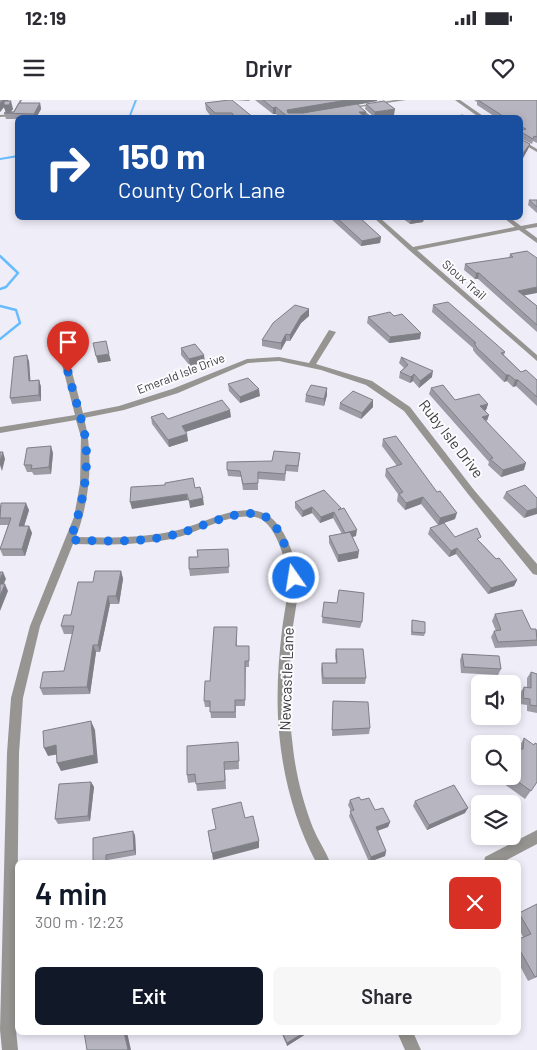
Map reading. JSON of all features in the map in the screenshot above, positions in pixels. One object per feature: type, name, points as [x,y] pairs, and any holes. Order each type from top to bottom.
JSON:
[{"type":"street","points":[[338,110],[404,100]]},
{"type":"street","points":[[457,100],[480,115]]},
{"type":"street","points":[[357,107],[367,115]]},
{"type":"street","points":[[523,142],[537,151]]},
{"type":"street","name":"Sioux Trail","points":[[378,220],[537,359]]},
{"type":"street","points":[[509,220],[537,241]]},
{"type":"street","points":[[411,249],[537,225]]},
{"type":"street","points":[[312,365],[332,332]]},
{"type":"street","points":[[10,1050],[8,1030],[13,753],[17,698],[35,626],[79,517],[84,484],[85,446],[80,417],[64,357]]},
{"type":"street","name":"Emerald Isle Drive","points":[[0,430],[80,417],[154,398],[247,361],[279,359],[312,365]]},
{"type":"street","name":"Ruby Isle Drive","points":[[312,365],[369,384],[407,409],[471,492],[537,571]]},
{"type":"street","name":"Newcastle Lane","points":[[70,540],[125,540],[173,535],[244,513],[263,516],[273,522],[289,555],[294,578],[286,643],[284,708],[287,754],[299,804],[322,860]]},
{"type":"street","points":[[494,860],[537,837]]},
{"type":"street","points":[[406,1035],[413,1050]]},
{"type":"lane","points":[[0,116],[13,115],[21,100]]},
{"type":"lane","points":[[235,100],[249,100]]},
{"type":"building","points":[[232,100],[250,115],[215,113],[205,103]]},
{"type":"building","points":[[263,100],[347,100],[287,110],[288,113],[303,113],[357,104],[366,112],[359,112],[362,115],[285,115],[276,107],[273,108]]},
{"type":"building","points":[[478,100],[537,100],[537,137],[534,136],[533,139],[523,133],[523,130],[526,129],[523,128],[523,115],[501,115]]},
{"type":"building","points":[[4,101],[11,101],[9,105],[4,105]]},
{"type":"building","points":[[384,101],[395,109],[375,112],[366,104]]},
{"type":"building","points":[[19,103],[40,103],[34,114],[4,113],[14,112]]},
{"type":"building","points":[[523,140],[530,144],[523,152]]},
{"type":"building","points":[[529,200],[537,200],[537,207]]},
{"type":"building","points":[[339,220],[362,220],[381,237],[362,241]]},
{"type":"building","points":[[527,251],[537,258],[537,287],[518,291],[537,306],[537,325],[479,273],[476,273],[465,264],[513,257],[510,254]]},
{"type":"building","points":[[448,302],[505,352],[501,353],[521,372],[526,370],[537,380],[537,397],[518,380],[506,375],[477,348],[474,343],[476,343],[433,305]]},
{"type":"building","points":[[295,305],[309,309],[301,316],[290,335],[286,334],[281,343],[262,340],[273,323]]},
{"type":"building","points":[[390,312],[394,316],[402,314],[421,333],[390,337],[368,317]]},
{"type":"building","points":[[106,341],[109,354],[96,356],[93,343]]},
{"type":"building","points":[[195,344],[204,355],[189,359],[181,348]]},
{"type":"building","points":[[27,355],[29,381],[39,380],[39,395],[10,398],[14,357]]},
{"type":"building","points":[[401,357],[433,371],[420,381],[414,374],[411,377],[400,372],[408,365]]},
{"type":"building","points":[[248,378],[259,389],[240,397],[228,384]]},
{"type":"building","points":[[311,385],[327,388],[324,399],[306,395]]},
{"type":"building","points":[[443,385],[455,400],[479,394],[488,404],[480,406],[489,415],[482,417],[526,463],[503,470],[490,459],[493,458],[431,388]]},
{"type":"building","points":[[353,391],[373,400],[362,413],[340,403]]},
{"type":"building","points":[[222,400],[230,410],[182,426],[187,434],[168,440],[151,417],[163,413],[168,419]]},
{"type":"building","points":[[396,436],[437,492],[440,491],[457,513],[440,518],[423,497],[406,503],[399,494],[403,492],[386,469],[402,464],[383,439]]},
{"type":"building","points":[[51,446],[49,467],[31,469],[32,465],[24,465],[27,448]]},
{"type":"building","points":[[274,451],[300,453],[298,466],[286,465],[285,474],[258,472],[258,483],[243,484],[240,471],[227,470],[227,462],[272,461]]},
{"type":"building","points":[[193,478],[195,488],[200,487],[203,498],[189,501],[187,494],[130,502],[131,487],[165,485],[165,483]]},
{"type":"building","points":[[525,485],[537,498],[537,508],[527,511],[506,492]]},
{"type":"building","points":[[324,490],[341,508],[338,510],[344,508],[357,530],[345,533],[334,512],[321,517],[312,507],[303,511],[295,502]]},
{"type":"building","points":[[1,503],[26,503],[19,526],[29,526],[22,549],[0,549],[11,518],[0,518]]},
{"type":"building","points":[[444,523],[455,537],[477,528],[481,537],[477,539],[496,559],[499,558],[517,580],[491,588],[457,548],[451,551],[430,528]]},
{"type":"building","points":[[350,532],[359,551],[338,555],[329,536]]},
{"type":"building","points":[[228,549],[229,567],[189,569],[189,557],[198,557],[197,550]]},
{"type":"building","points":[[95,571],[121,571],[116,596],[108,596],[98,645],[93,645],[87,687],[40,688],[43,672],[64,671],[74,626],[61,626],[64,615],[71,615],[78,582],[93,582]]},
{"type":"building","points":[[0,584],[5,584],[0,596]]},
{"type":"building","points":[[339,590],[364,593],[362,622],[322,617],[324,602],[337,603]]},
{"type":"building","points":[[522,610],[531,629],[536,629],[537,640],[498,642],[494,631],[501,630],[495,614]]},
{"type":"building","points":[[412,620],[425,622],[425,633],[412,632]]},
{"type":"building","points":[[214,627],[237,627],[236,646],[249,646],[249,661],[245,661],[245,700],[235,700],[235,712],[210,712],[210,701],[204,701],[205,681],[210,681]]},
{"type":"building","points":[[336,649],[363,649],[366,678],[323,678],[322,663],[337,663]]},
{"type":"building","points":[[462,654],[499,656],[501,669],[464,667]]},
{"type":"building","points":[[531,672],[537,674],[537,706],[530,705],[530,699],[523,698],[524,687],[531,688]]},
{"type":"building","points":[[333,701],[368,702],[370,728],[332,730]]},
{"type":"building","points":[[91,721],[94,755],[57,763],[56,745],[44,748],[43,731]]},
{"type":"building","points":[[524,738],[534,745],[535,743],[537,744],[537,782],[531,791],[521,784],[521,749],[523,749]]},
{"type":"building","points":[[238,742],[239,761],[224,762],[225,781],[196,784],[195,774],[187,775],[187,746]]},
{"type":"building","points":[[91,782],[88,816],[55,819],[59,784]]},
{"type":"building","points":[[454,785],[468,808],[429,825],[415,801]]},
{"type":"building","points":[[359,797],[361,800],[369,798],[375,810],[383,808],[390,822],[376,827],[386,851],[371,857],[350,811],[354,810],[350,800]]},
{"type":"building","points":[[241,802],[245,818],[253,816],[259,841],[212,853],[208,831],[216,829],[212,809]]},
{"type":"building","points":[[133,831],[134,850],[106,855],[106,860],[93,860],[93,838]]},
{"type":"building","points":[[537,904],[537,976],[535,977],[521,952],[521,938],[531,934],[521,916],[521,912]]},
{"type":"building","points":[[84,1035],[125,1035],[128,1050],[87,1050]]},
{"type":"building","points":[[283,1035],[300,1035],[287,1043]]},
{"type":"waterway","points":[[130,115],[136,100]]},
{"type":"waterway","points":[[0,159],[15,156]]},
{"type":"waterway","points":[[0,256],[18,273],[6,287],[0,289]]},
{"type":"waterway","points":[[0,306],[16,310],[20,323],[0,339]]},
{"type":"route","points":[[68,372],[85,437],[86,455],[79,517],[70,540],[125,540],[173,535],[244,513],[254,513],[267,517],[273,522],[289,555],[294,578]]}]
